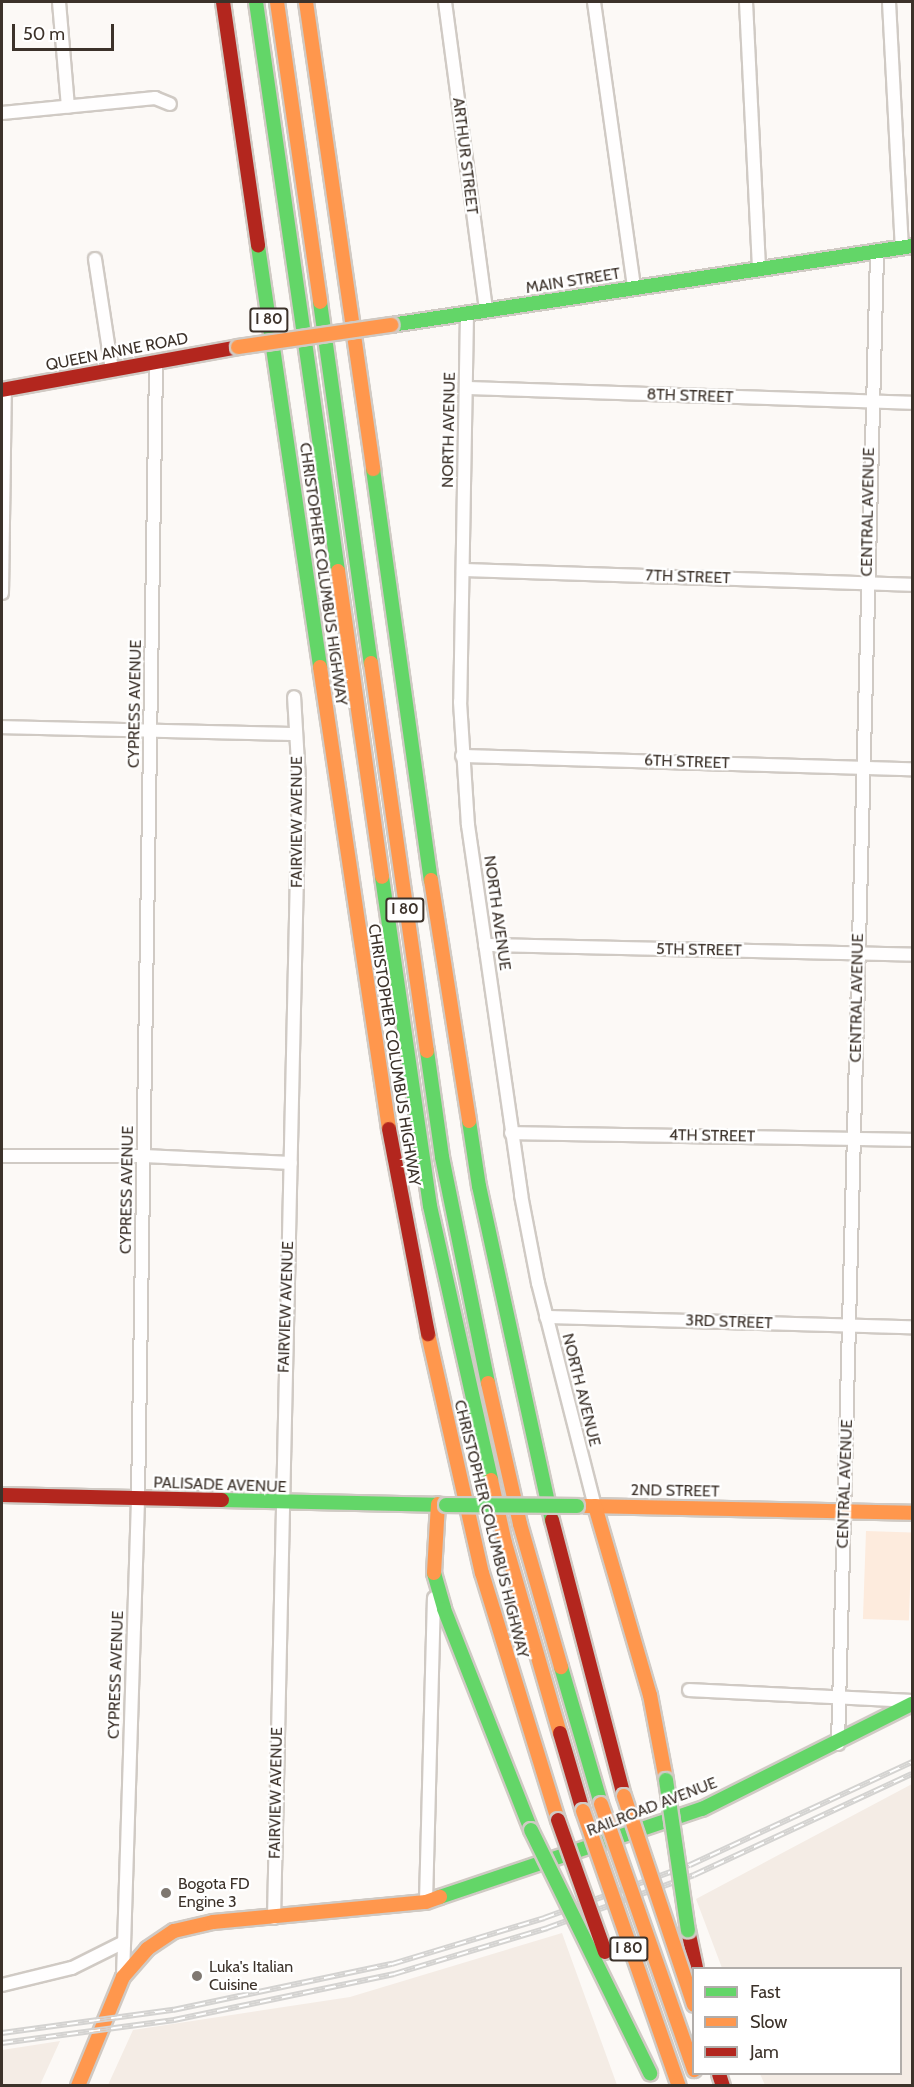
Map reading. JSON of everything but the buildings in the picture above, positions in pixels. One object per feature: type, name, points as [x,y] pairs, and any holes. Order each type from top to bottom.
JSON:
[{"type":"main road","name":"CHRISTOPHER COLUMBUS HIGHWAY","points":[[223,2],[373,1038],[407,1240],[480,1563],[558,1820],[652,2079]]},
{"type":"main road","name":"CHRISTOPHER COLUMBUS HIGHWAY","points":[[256,2],[428,1196],[494,1497],[583,1811],[679,2085]]},
{"type":"main road","name":"CHRISTOPHER COLUMBUS HIGHWAY","points":[[277,2],[442,1157],[478,1341],[520,1524],[601,1804],[692,2066]]},
{"type":"main road","name":"I 80","points":[[306,2],[477,1175],[537,1463],[624,1796],[692,2002]]},
{"type":"main road","name":"MAIN STREET","points":[[238,348],[907,247]]},
{"type":"main road","name":"QUEEN ANNE ROAD","points":[[3,390],[238,348]]},
{"type":"main road","name":"PALISADE AVENUE","points":[[2,1495],[281,1503],[442,1504]]},
{"type":"main road","name":"2ND STREET","points":[[442,1504],[912,1513]]},
{"type":"main road","points":[[442,1504],[434,1573],[444,1609],[531,1830],[652,2079]]},
{"type":"main road","points":[[596,1506],[652,1704],[666,1780],[678,1876],[696,1967]]},
{"type":"main road","name":"RAILROAD AVENUE","points":[[123,1977],[147,1949],[174,1932],[194,1925],[426,1902],[702,1809],[838,1744],[912,1703]]},
{"type":"main road","name":"CYPRESS AVENUE","points":[[78,2085],[123,1977]]},
{"type":"street","points":[[59,2],[68,107]]},
{"type":"street","name":"ARTHUR STREET","points":[[445,2],[486,311]]},
{"type":"street","points":[[594,2],[634,288]]},
{"type":"street","points":[[746,2],[759,269]]},
{"type":"street","points":[[889,2],[907,247]]},
{"type":"street","points":[[2,113],[155,98],[170,104]]},
{"type":"street","name":"CENTRAL AVENUE","points":[[838,1744],[871,402],[877,251]]},
{"type":"street","points":[[95,259],[111,370]]},
{"type":"street","name":"NORTH AVENUE","points":[[467,314],[462,756],[511,1133],[546,1317],[596,1506]]},
{"type":"street","name":"CYPRESS AVENUE","points":[[123,1977],[138,1499],[156,362]]},
{"type":"street","name":"8TH STREET","points":[[467,388],[912,403]]},
{"type":"street","points":[[2,593],[3,390]]},
{"type":"street","name":"7TH STREET","points":[[463,570],[912,585]]},
{"type":"street","name":"FAIRVIEW AVENUE","points":[[274,1918],[281,1503],[299,780],[294,697]]},
{"type":"street","points":[[2,727],[296,734]]},
{"type":"street","name":"6TH STREET","points":[[462,756],[912,769]]},
{"type":"street","name":"5TH STREET","points":[[485,945],[912,956]]},
{"type":"street","name":"4TH STREET","points":[[511,1133],[912,1140]]},
{"type":"street","points":[[2,1156],[144,1156],[291,1163]]},
{"type":"street","name":"3RD STREET","points":[[546,1317],[912,1327]]},
{"type":"street","points":[[426,1902],[434,1573]]},
{"type":"street","points":[[689,1690],[838,1696],[912,1703]]},
{"type":"street","points":[[2,1985],[72,1968],[124,1942]]},
{"type":"shaded area","points":[[866,1531],[912,1533],[909,1621],[863,1619]]},
{"type":"shaded area","points":[[912,1784],[912,2085],[765,2085],[760,2075],[902,2075],[902,1967],[722,1967],[696,1899]]},
{"type":"shaded area","points":[[562,1933],[617,2085],[108,2085],[133,2030],[350,1997]]},
{"type":"shaded area","points":[[60,2041],[40,2085],[2,2085],[2,2050]]},
{"type":"railway","points":[[2,2033],[173,2010],[392,1964],[544,1918],[690,1865],[912,1762]]},
{"type":"railway","points":[[2,2043],[174,2020],[394,1974],[547,1928],[694,1875],[912,1774]]},
{"type":"traffic: fast","points":[[256,2],[338,571]]},
{"type":"traffic: fast","points":[[258,246],[320,667]]},
{"type":"traffic: fast","points":[[391,325],[912,246]]},
{"type":"traffic: fast","points":[[320,302],[371,663]]},
{"type":"traffic: fast","points":[[373,469],[431,880]]},
{"type":"traffic: fast","points":[[382,877],[430,1206],[491,1480]]},
{"type":"traffic: fast","points":[[427,1051],[442,1157],[488,1383]]},
{"type":"traffic: fast","points":[[469,1121],[479,1186],[552,1520]]},
{"type":"traffic: fast","points":[[222,1500],[446,1505]]},
{"type":"traffic: fast","points":[[446,1505],[577,1506]]},
{"type":"traffic: fast","points":[[434,1573],[444,1609],[531,1830]]},
{"type":"traffic: fast","points":[[561,1667],[601,1804]]},
{"type":"traffic: fast","points":[[440,1897],[702,1809],[912,1704]]},
{"type":"traffic: fast","points":[[666,1780],[688,1930]]},
{"type":"traffic: fast","points":[[531,1830],[650,2073]]},
{"type":"traffic: slow","points":[[277,2],[320,302]]},
{"type":"traffic: slow","points":[[306,2],[373,469]]},
{"type":"traffic: slow","points":[[238,347],[391,325]]},
{"type":"traffic: slow","points":[[338,571],[382,877]]},
{"type":"traffic: slow","points":[[371,663],[427,1051]]},
{"type":"traffic: slow","points":[[320,667],[389,1129]]},
{"type":"traffic: slow","points":[[431,880],[469,1121]]},
{"type":"traffic: slow","points":[[428,1334],[482,1573],[558,1820]]},
{"type":"traffic: slow","points":[[488,1383],[520,1524],[561,1667]]},
{"type":"traffic: slow","points":[[491,1480],[505,1543],[560,1733]]},
{"type":"traffic: slow","points":[[434,1573],[438,1504]]},
{"type":"traffic: slow","points":[[586,1506],[912,1513]]},
{"type":"traffic: slow","points":[[595,1506],[650,1695],[666,1780]]},
{"type":"traffic: slow","points":[[624,1796],[692,1999]]},
{"type":"traffic: slow","points":[[601,1804],[692,2064]]},
{"type":"traffic: slow","points":[[583,1811],[679,2086]]},
{"type":"traffic: slow","points":[[78,2086],[123,1977],[147,1949],[174,1931],[213,1922],[426,1902],[440,1897]]},
{"type":"traffic: jam","points":[[223,2],[258,246]]},
{"type":"traffic: jam","points":[[2,390],[238,347]]},
{"type":"traffic: jam","points":[[389,1129],[428,1334]]},
{"type":"traffic: jam","points":[[2,1495],[222,1500]]},
{"type":"traffic: jam","points":[[552,1520],[624,1796]]},
{"type":"traffic: jam","points":[[560,1733],[583,1811]]},
{"type":"traffic: jam","points":[[558,1820],[605,1952]]},
{"type":"traffic: jam","points":[[688,1930],[696,1967]]},
{"type":"traffic: jam","points":[[719,2075],[723,2086]]},
{"type":"place","name":"Bogota FD Engine 3","points":[[166,1893]]},
{"type":"place","name":"Luka's Italian Cuisine","points":[[197,1976]]}]
